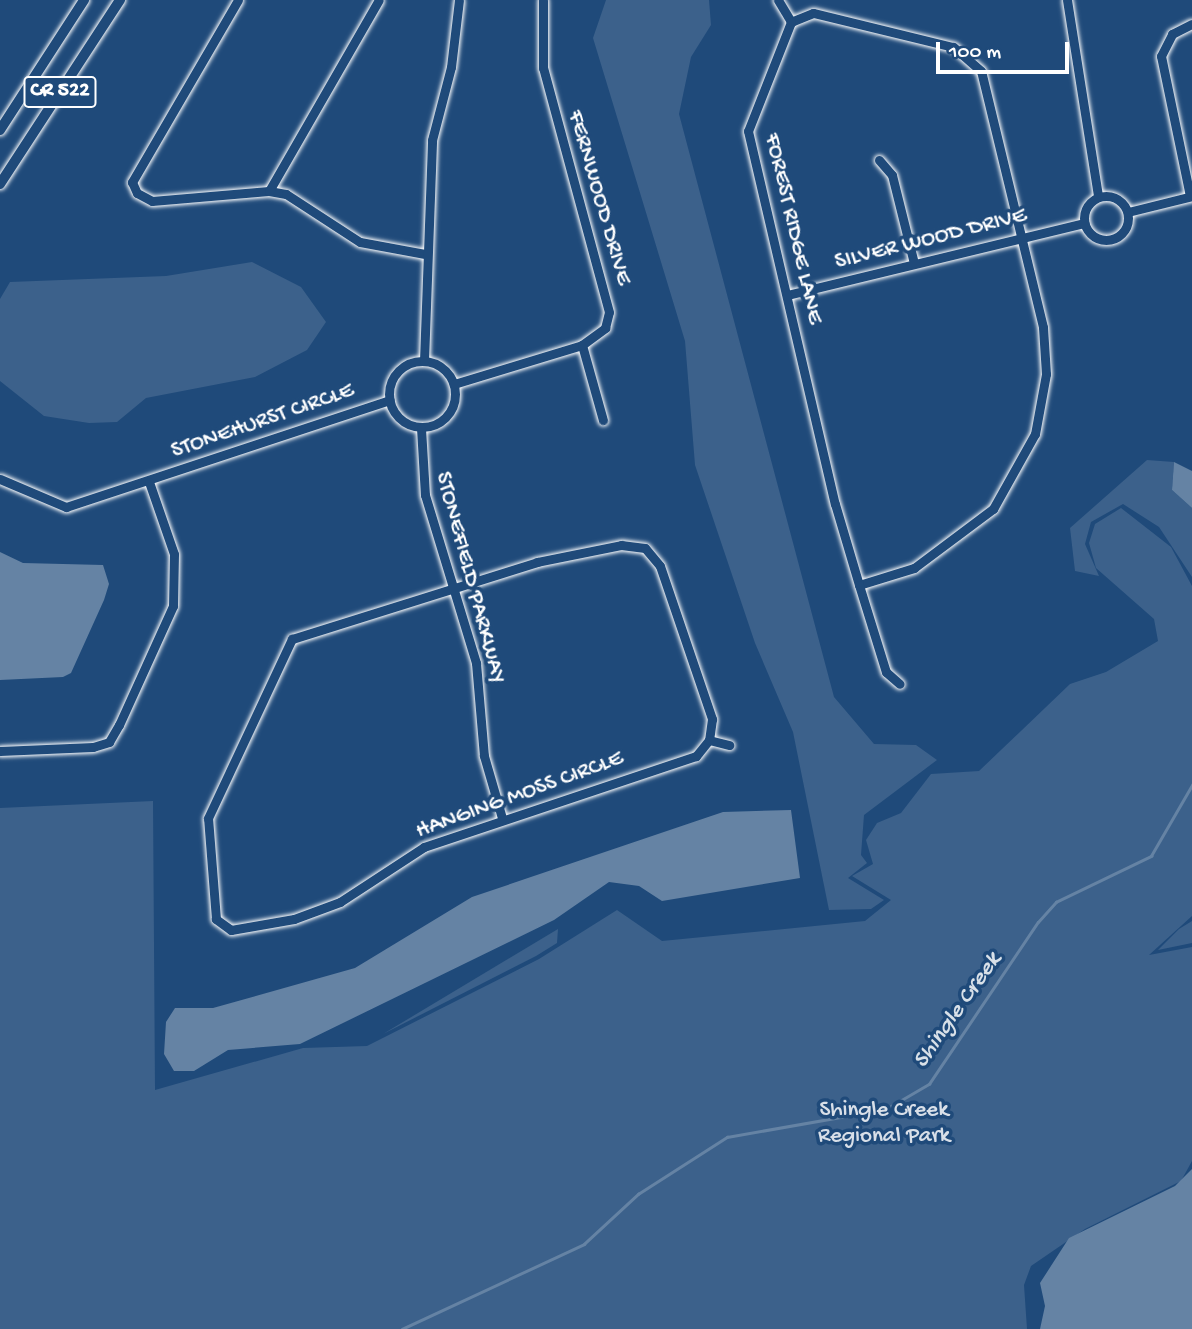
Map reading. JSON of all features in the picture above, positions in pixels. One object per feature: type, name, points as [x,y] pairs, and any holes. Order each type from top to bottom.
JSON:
[{"type":"main road","name":"CR 522","points":[[0,130],[84,0]]},
{"type":"main road","name":"CR 522","points":[[0,184],[120,0]]},
{"type":"street","points":[[238,0],[132,182],[152,201],[269,191],[286,194],[360,242],[425,254]]},
{"type":"street","points":[[269,191],[379,0]]},
{"type":"street","points":[[424,361],[425,254],[432,140],[460,0]]},
{"type":"street","name":"FERNWOOD DRIVE","points":[[454,384],[582,345],[605,328],[609,312],[543,68],[543,0]]},
{"type":"street","points":[[778,0],[791,22],[813,13],[831,15],[969,57],[981,71],[1043,327],[1046,374],[1022,466],[993,509],[958,541],[914,568],[859,585]]},
{"type":"street","points":[[1067,0],[1098,196]]},
{"type":"street","name":"FOREST RIDGE LANE","points":[[791,22],[748,131],[859,585],[886,672],[901,684]]},
{"type":"street","points":[[1128,212],[1191,197],[1161,56],[1172,34],[1192,24]]},
{"type":"street","points":[[878,160],[892,175],[914,264]]},
{"type":"street","points":[[1098,196],[1117,197],[1128,212],[1125,230],[1111,240],[1098,239],[1084,223],[1088,204],[1098,196]]},
{"type":"street","name":"SILVER WOOD DRIVE","points":[[787,295],[1084,223]]},
{"type":"street","points":[[582,345],[603,420]]},
{"type":"street","points":[[424,361],[444,369],[454,384],[447,417],[421,428],[400,419],[390,400],[400,370],[424,361]]},
{"type":"street","name":"STONEHURST CIRCLE","points":[[0,479],[66,507],[149,482],[390,400]]},
{"type":"street","name":"STONEFIELD PARKWAY","points":[[421,428],[425,495],[455,585],[476,663],[484,756],[502,818]]},
{"type":"street","name":"STONEHURST CIRCLE","points":[[0,751],[93,747],[109,741],[119,725],[173,606],[174,554],[149,482]]},
{"type":"street","name":"HANGING MOSS CIRCLE","points":[[621,545],[645,548],[660,566],[712,719],[709,740],[696,756],[502,818],[424,847],[340,902],[293,919],[231,930],[216,919],[210,902],[208,818],[292,639],[455,585],[621,545]]},
{"type":"street","points":[[709,740],[729,745]]},
{"type":"green space","points":[[606,0],[709,0],[711,25],[691,57],[679,114],[834,697],[874,744],[916,745],[937,760],[864,815],[861,855],[867,863],[848,878],[884,900],[871,909],[829,910],[793,732],[755,643],[695,465],[685,341],[593,38]]},
{"type":"green space","points":[[252,262],[301,287],[326,322],[307,350],[255,377],[146,398],[117,422],[89,423],[44,416],[0,381],[0,299],[10,282],[166,276]]},
{"type":"green space","points":[[1147,460],[1174,462],[1172,490],[1192,508],[1192,577],[1159,527],[1123,504],[1091,522],[1085,544],[1099,576],[1075,571],[1070,528]]},
{"type":"green space","name":"Shingle Creek Regional Park","points":[[1121,508],[1171,547],[1192,586],[1192,916],[1149,955],[1192,947],[1192,1161],[1181,1181],[1085,1229],[1031,1266],[1024,1285],[1027,1329],[0,1329],[0,808],[153,801],[155,1090],[303,1048],[367,1046],[539,959],[617,910],[662,941],[865,921],[891,900],[852,876],[873,864],[866,840],[877,823],[901,813],[931,774],[979,771],[1070,684],[1106,672],[1158,641],[1154,619],[1096,568],[1089,543],[1095,524]]},
{"type":"green space","points":[[1192,921],[1192,943],[1158,950],[1179,929]]},
{"type":"green space","points":[[558,929],[557,943],[536,956],[383,1034]]},
{"type":"shaded area","points":[[1174,462],[1192,471],[1192,508],[1172,490]]},
{"type":"shaded area","points":[[0,552],[23,563],[103,565],[109,584],[71,673],[63,677],[0,680]]},
{"type":"shaded area","points":[[791,810],[800,878],[662,901],[639,886],[609,882],[554,920],[300,1044],[228,1050],[194,1071],[174,1071],[164,1054],[166,1022],[175,1008],[213,1008],[355,968],[472,897],[723,812]]},
{"type":"shaded area","points":[[1192,1169],[1192,1329],[1040,1329],[1045,1306],[1040,1283],[1069,1238],[1175,1186]]},
{"type":"waterway","name":"Shingle Creek","points":[[402,1329],[584,1244],[638,1194],[727,1137],[886,1109],[929,1084],[1038,922],[1056,902],[1151,856],[1192,785]]}]
